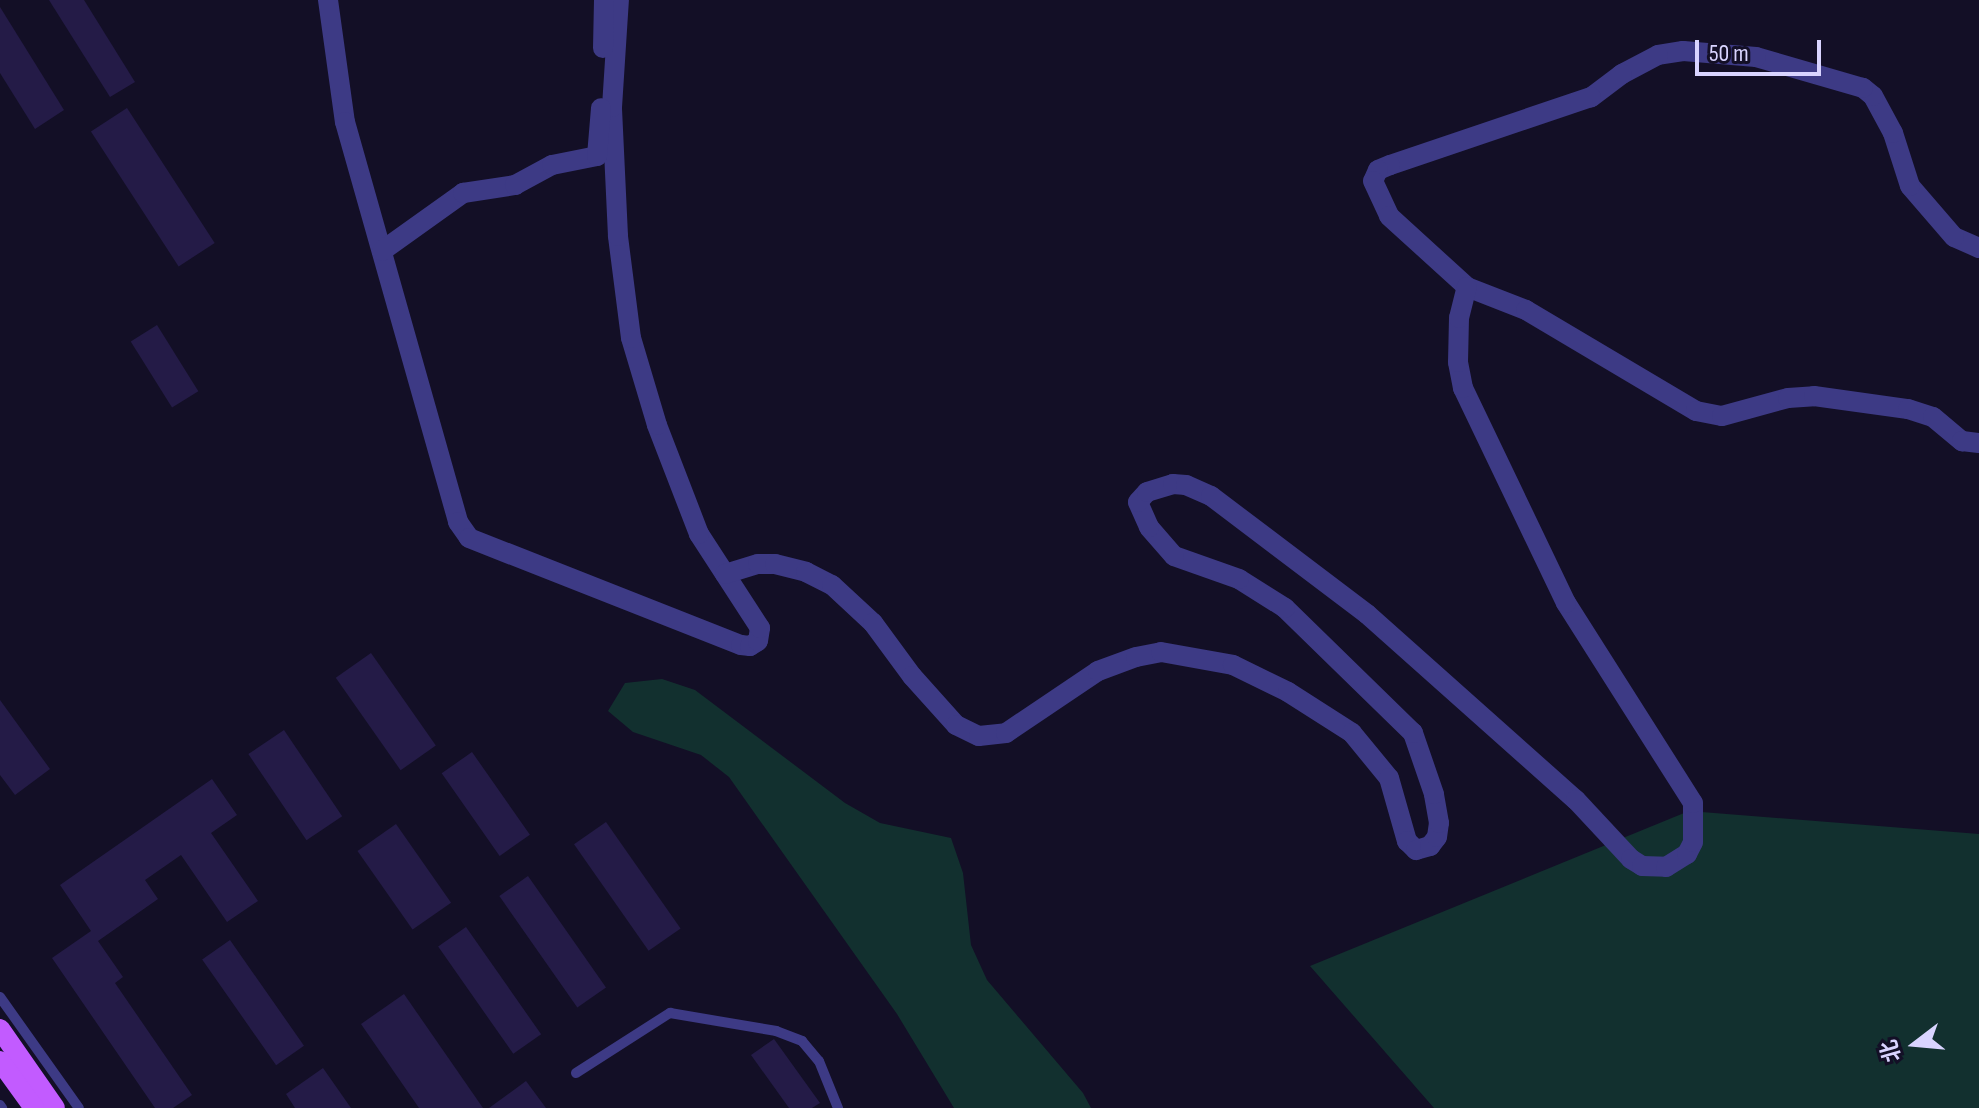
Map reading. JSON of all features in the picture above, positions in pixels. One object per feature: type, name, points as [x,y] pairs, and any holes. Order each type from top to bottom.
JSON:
[{"type":"main road","points":[[0,1029],[55,1108]]},
{"type":"main road","points":[[0,1061],[34,1108]]},
{"type":"street","points":[[328,0],[345,122],[458,522],[469,538],[750,646],[758,641],[760,628],[699,534],[657,425],[631,338],[618,236],[612,107],[619,0]]},
{"type":"street","points":[[382,251],[463,193],[515,185],[552,165],[597,156],[604,0]]},
{"type":"street","points":[[1979,248],[1954,237],[1910,186],[1881,107],[1863,88],[1756,57],[1670,52],[1645,59],[1591,97],[1378,170],[1373,181],[1389,216],[1467,287],[1526,310],[1696,411],[1722,416],[1788,398],[1814,396],[1908,409],[1933,417],[1962,441],[1979,443]]},
{"type":"street","points":[[725,574],[758,564],[775,564],[806,572],[832,585],[873,623],[912,676],[956,725],[979,736],[1006,733],[1098,671],[1136,657],[1161,652],[1233,665],[1288,692],[1352,733],[1389,778],[1407,841],[1416,850],[1430,846],[1437,837],[1439,823],[1434,794],[1413,733],[1285,608],[1239,579],[1174,556],[1149,527],[1138,502],[1147,492],[1173,484],[1186,485],[1211,496],[1367,614],[1576,800],[1631,859],[1642,866],[1666,867],[1687,854],[1693,842],[1693,803],[1566,603],[1463,388],[1458,362],[1459,318],[1467,287]]},
{"type":"lane","points":[[0,997],[79,1108]]},
{"type":"lane","points":[[576,1073],[670,1013],[776,1031],[802,1041],[819,1061],[838,1108]]},
{"type":"green space","points":[[662,679],[695,690],[845,803],[880,823],[951,838],[963,873],[971,945],[987,980],[1083,1093],[1091,1108],[954,1108],[897,1014],[729,777],[701,755],[633,732],[608,711],[625,683]]},
{"type":"green space","points":[[1689,811],[1979,834],[1979,1108],[1434,1108],[1310,966]]},
{"type":"building","points":[[49,0],[84,0],[135,82],[110,97]]},
{"type":"building","points":[[0,7],[64,110],[35,129],[0,73]]},
{"type":"building","points":[[127,108],[215,243],[179,266],[91,131]]},
{"type":"building","points":[[157,325],[198,391],[172,408],[131,341]]},
{"type":"building","points":[[371,653],[436,746],[401,770],[336,678]]},
{"type":"building","points":[[0,700],[50,769],[15,795],[0,775]]},
{"type":"building","points":[[284,730],[342,816],[307,840],[248,754]]},
{"type":"building","points":[[472,752],[530,835],[500,856],[442,773]]},
{"type":"building","points":[[212,779],[237,815],[211,833],[258,901],[227,922],[181,855],[145,880],[158,899],[98,941],[123,977],[115,983],[192,1095],[173,1108],[155,1108],[52,958],[91,931],[60,885]]},
{"type":"building","points":[[606,822],[681,928],[649,951],[574,844]]},
{"type":"building","points":[[396,824],[451,903],[413,930],[357,851]]},
{"type":"building","points":[[528,876],[606,987],[577,1007],[499,896]]},
{"type":"building","points":[[466,927],[541,1034],[513,1054],[438,947]]},
{"type":"building","points":[[230,940],[304,1046],[276,1065],[202,960]]},
{"type":"building","points":[[404,994],[483,1108],[419,1108],[361,1024]]},
{"type":"building","points":[[774,1039],[820,1103],[812,1108],[789,1108],[751,1055]]},
{"type":"building","points":[[323,1068],[351,1108],[295,1108],[286,1094]]},
{"type":"building","points":[[526,1081],[546,1108],[489,1108]]}]
